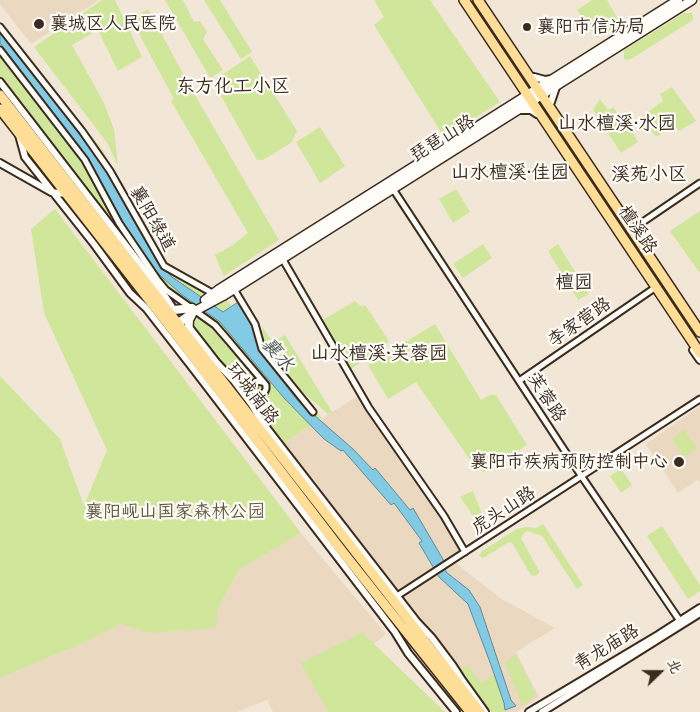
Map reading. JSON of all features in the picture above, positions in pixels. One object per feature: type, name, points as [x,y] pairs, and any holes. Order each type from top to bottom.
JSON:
[{"type":"main road","name":"檀溪路","points":[[464,0],[654,288],[700,353]]},
{"type":"main road","name":"檀溪路","points":[[478,0],[541,90],[700,332]]},
{"type":"main road","name":"琵琶山路","points":[[210,298],[234,289],[393,189],[678,0]]},
{"type":"main road","name":"琵琶山路","points":[[555,81],[692,0]]},
{"type":"main road","name":"环城南路","points":[[0,95],[165,307],[170,326]]},
{"type":"main road","name":"琵琶山路","points":[[210,298],[515,107]]},
{"type":"main road","name":"环城南路","points":[[0,109],[388,603],[479,711]]},
{"type":"main road","points":[[170,326],[210,298]]},
{"type":"main road","points":[[165,307],[174,310],[194,310]]},
{"type":"main road","points":[[188,332],[191,315],[194,310]]},
{"type":"main road","name":"环城南路","points":[[170,326],[188,332],[388,603]]},
{"type":"street","points":[[459,0],[528,98],[700,360]]},
{"type":"street","points":[[482,0],[633,229],[700,326]]},
{"type":"street","name":"襄阳绿道","points":[[1,30],[82,131],[110,171],[146,238],[164,266],[210,298]]},
{"type":"street","name":"襄阳绿道","points":[[0,50],[85,160],[119,223],[157,279],[166,290],[215,325],[266,387],[266,392],[257,394],[253,387],[255,382],[262,382]]},
{"type":"street","points":[[534,77],[555,81],[551,102]]},
{"type":"street","points":[[0,82],[174,310]]},
{"type":"street","points":[[520,88],[520,94],[515,107],[537,114]]},
{"type":"street","points":[[19,133],[25,157],[130,293],[170,326]]},
{"type":"street","points":[[0,163],[51,192],[66,194]]},
{"type":"street","points":[[633,229],[700,182]]},
{"type":"street","name":"芙蓉路","points":[[393,189],[582,477],[680,621]]},
{"type":"street","points":[[282,258],[369,408],[444,516],[465,552]]},
{"type":"street","name":"李家营路","points":[[519,381],[654,288]]},
{"type":"street","points":[[234,289],[255,324],[262,349],[313,412]]},
{"type":"street","name":"虎头山路","points":[[388,603],[700,399]]},
{"type":"street","points":[[388,603],[453,666],[479,711]]},
{"type":"street","points":[[388,603],[395,632],[408,653],[456,712]]},
{"type":"street","name":"青龙庙路","points":[[529,712],[700,608]]},
{"type":"street","name":"青龙庙路","points":[[542,712],[700,613]]},
{"type":"shaded area","name":"襄城区人民医院","points":[[0,0],[99,0],[31,44],[0,4]]},
{"type":"shaded area","points":[[361,394],[444,516],[465,552],[455,559],[458,565],[500,598],[555,628],[516,652],[539,697],[517,712],[492,712],[280,445]]},
{"type":"shaded area","name":"襄阳市疾病预防控制中心","points":[[700,406],[700,482],[697,480],[678,493],[646,444]]},
{"type":"shaded area","points":[[301,533],[386,634],[374,644],[363,632],[302,663],[328,712],[273,712],[267,700],[237,712],[0,712],[0,678],[88,641],[121,624],[148,633],[218,608],[239,570]]},
{"type":"green space","points":[[102,0],[115,0],[142,57],[118,71],[98,30],[72,45],[104,103],[114,129],[118,166],[108,144],[34,47]]},
{"type":"green space","points":[[165,0],[183,0],[194,22],[200,21],[207,32],[203,39],[223,70],[210,78]]},
{"type":"green space","points":[[204,0],[220,0],[252,52],[241,59]]},
{"type":"green space","points":[[374,0],[430,0],[500,102],[444,137],[374,25],[384,17]]},
{"type":"green space","points":[[592,0],[607,0],[621,24],[597,38],[577,10]]},
{"type":"green space","points":[[148,9],[192,90],[279,240],[224,276],[215,255],[233,245],[248,233],[171,101],[174,99],[131,19]]},
{"type":"green space","points":[[684,13],[692,13],[693,19],[631,59],[625,60],[624,50]]},
{"type":"green space","points":[[0,22],[102,149],[164,266],[229,302],[260,352],[322,418],[274,449],[0,95]]},
{"type":"green space","points":[[250,56],[297,131],[291,143],[263,160],[257,160],[221,96],[216,79]]},
{"type":"green space","points":[[672,87],[696,121],[679,131],[674,125],[658,136],[655,136],[642,116],[663,101],[660,94]]},
{"type":"green space","points":[[600,99],[608,110],[613,107],[638,142],[621,153],[593,110]]},
{"type":"green space","points":[[320,127],[345,166],[320,183],[296,142]]},
{"type":"green space","points":[[456,189],[470,212],[453,223],[439,199]]},
{"type":"green space","name":"襄阳岘山国家森林公园","points":[[55,209],[301,533],[239,570],[218,608],[215,628],[148,633],[121,624],[88,641],[0,678],[0,376],[60,439],[84,506],[107,450],[44,313],[31,229]]},
{"type":"green space","points":[[700,211],[700,271],[699,272],[670,231]]},
{"type":"green space","points":[[483,244],[492,258],[463,278],[453,264]]},
{"type":"green space","points":[[558,244],[589,294],[578,300],[548,251]]},
{"type":"green space","points":[[355,301],[362,307],[365,305],[389,341],[350,370],[323,320]]},
{"type":"green space","points":[[435,324],[481,400],[490,395],[496,395],[527,445],[484,472],[475,467],[416,382],[388,399],[368,365]]},
{"type":"green space","points":[[262,327],[273,342],[285,335],[332,412],[328,414],[299,389],[263,347]]},
{"type":"green space","points":[[684,430],[697,448],[684,457],[672,439]]},
{"type":"green space","points":[[621,469],[632,485],[621,493],[610,476]]},
{"type":"green space","points":[[473,491],[486,524],[482,528],[460,497]]},
{"type":"green space","points":[[543,524],[583,585],[577,589],[542,536],[528,531],[521,538],[539,571],[535,576],[531,575],[512,543],[509,542],[485,557],[479,556],[482,551],[517,529],[526,527],[536,528]]},
{"type":"green space","points":[[662,526],[700,585],[700,591],[688,599],[647,536]]},
{"type":"green space","points":[[363,632],[445,712],[328,712],[301,663]]},
{"type":"green space","points":[[516,655],[536,695],[522,705],[505,662]]},
{"type":"green space","points":[[467,665],[481,683],[494,674],[506,712],[492,712],[487,708],[459,672]]},
{"type":"water","name":"襄水","points":[[0,29],[108,172],[163,267],[172,277],[223,312],[238,302],[252,325],[259,349],[265,359],[298,401],[353,449],[373,470],[375,468],[410,510],[413,508],[444,561],[446,572],[469,590],[480,607],[511,700],[516,706],[505,710],[491,665],[468,604],[439,577],[419,543],[422,541],[394,503],[391,505],[343,450],[341,451],[324,439],[284,398],[220,322],[181,294],[154,270],[136,246],[85,156],[0,43]]},
{"type":"place","name":"襄城区人民医院","points":[[39,24]]},
{"type":"place","name":"襄阳市信访局","points":[[527,27]]},
{"type":"place","name":"襄阳市疾病预防控制中心","points":[[679,462]]},
{"type":"district","name":"东方化工小区","points":[[233,87]]},
{"type":"district","name":"山水檀溪·水园","points":[[617,124]]},
{"type":"district","name":"山水檀溪·佳园","points":[[510,173]]},
{"type":"district","name":"溪苑小区","points":[[649,175]]},
{"type":"district","name":"檀园","points":[[574,283]]},
{"type":"district","name":"山水檀溪·芙蓉园","points":[[379,354]]}]
